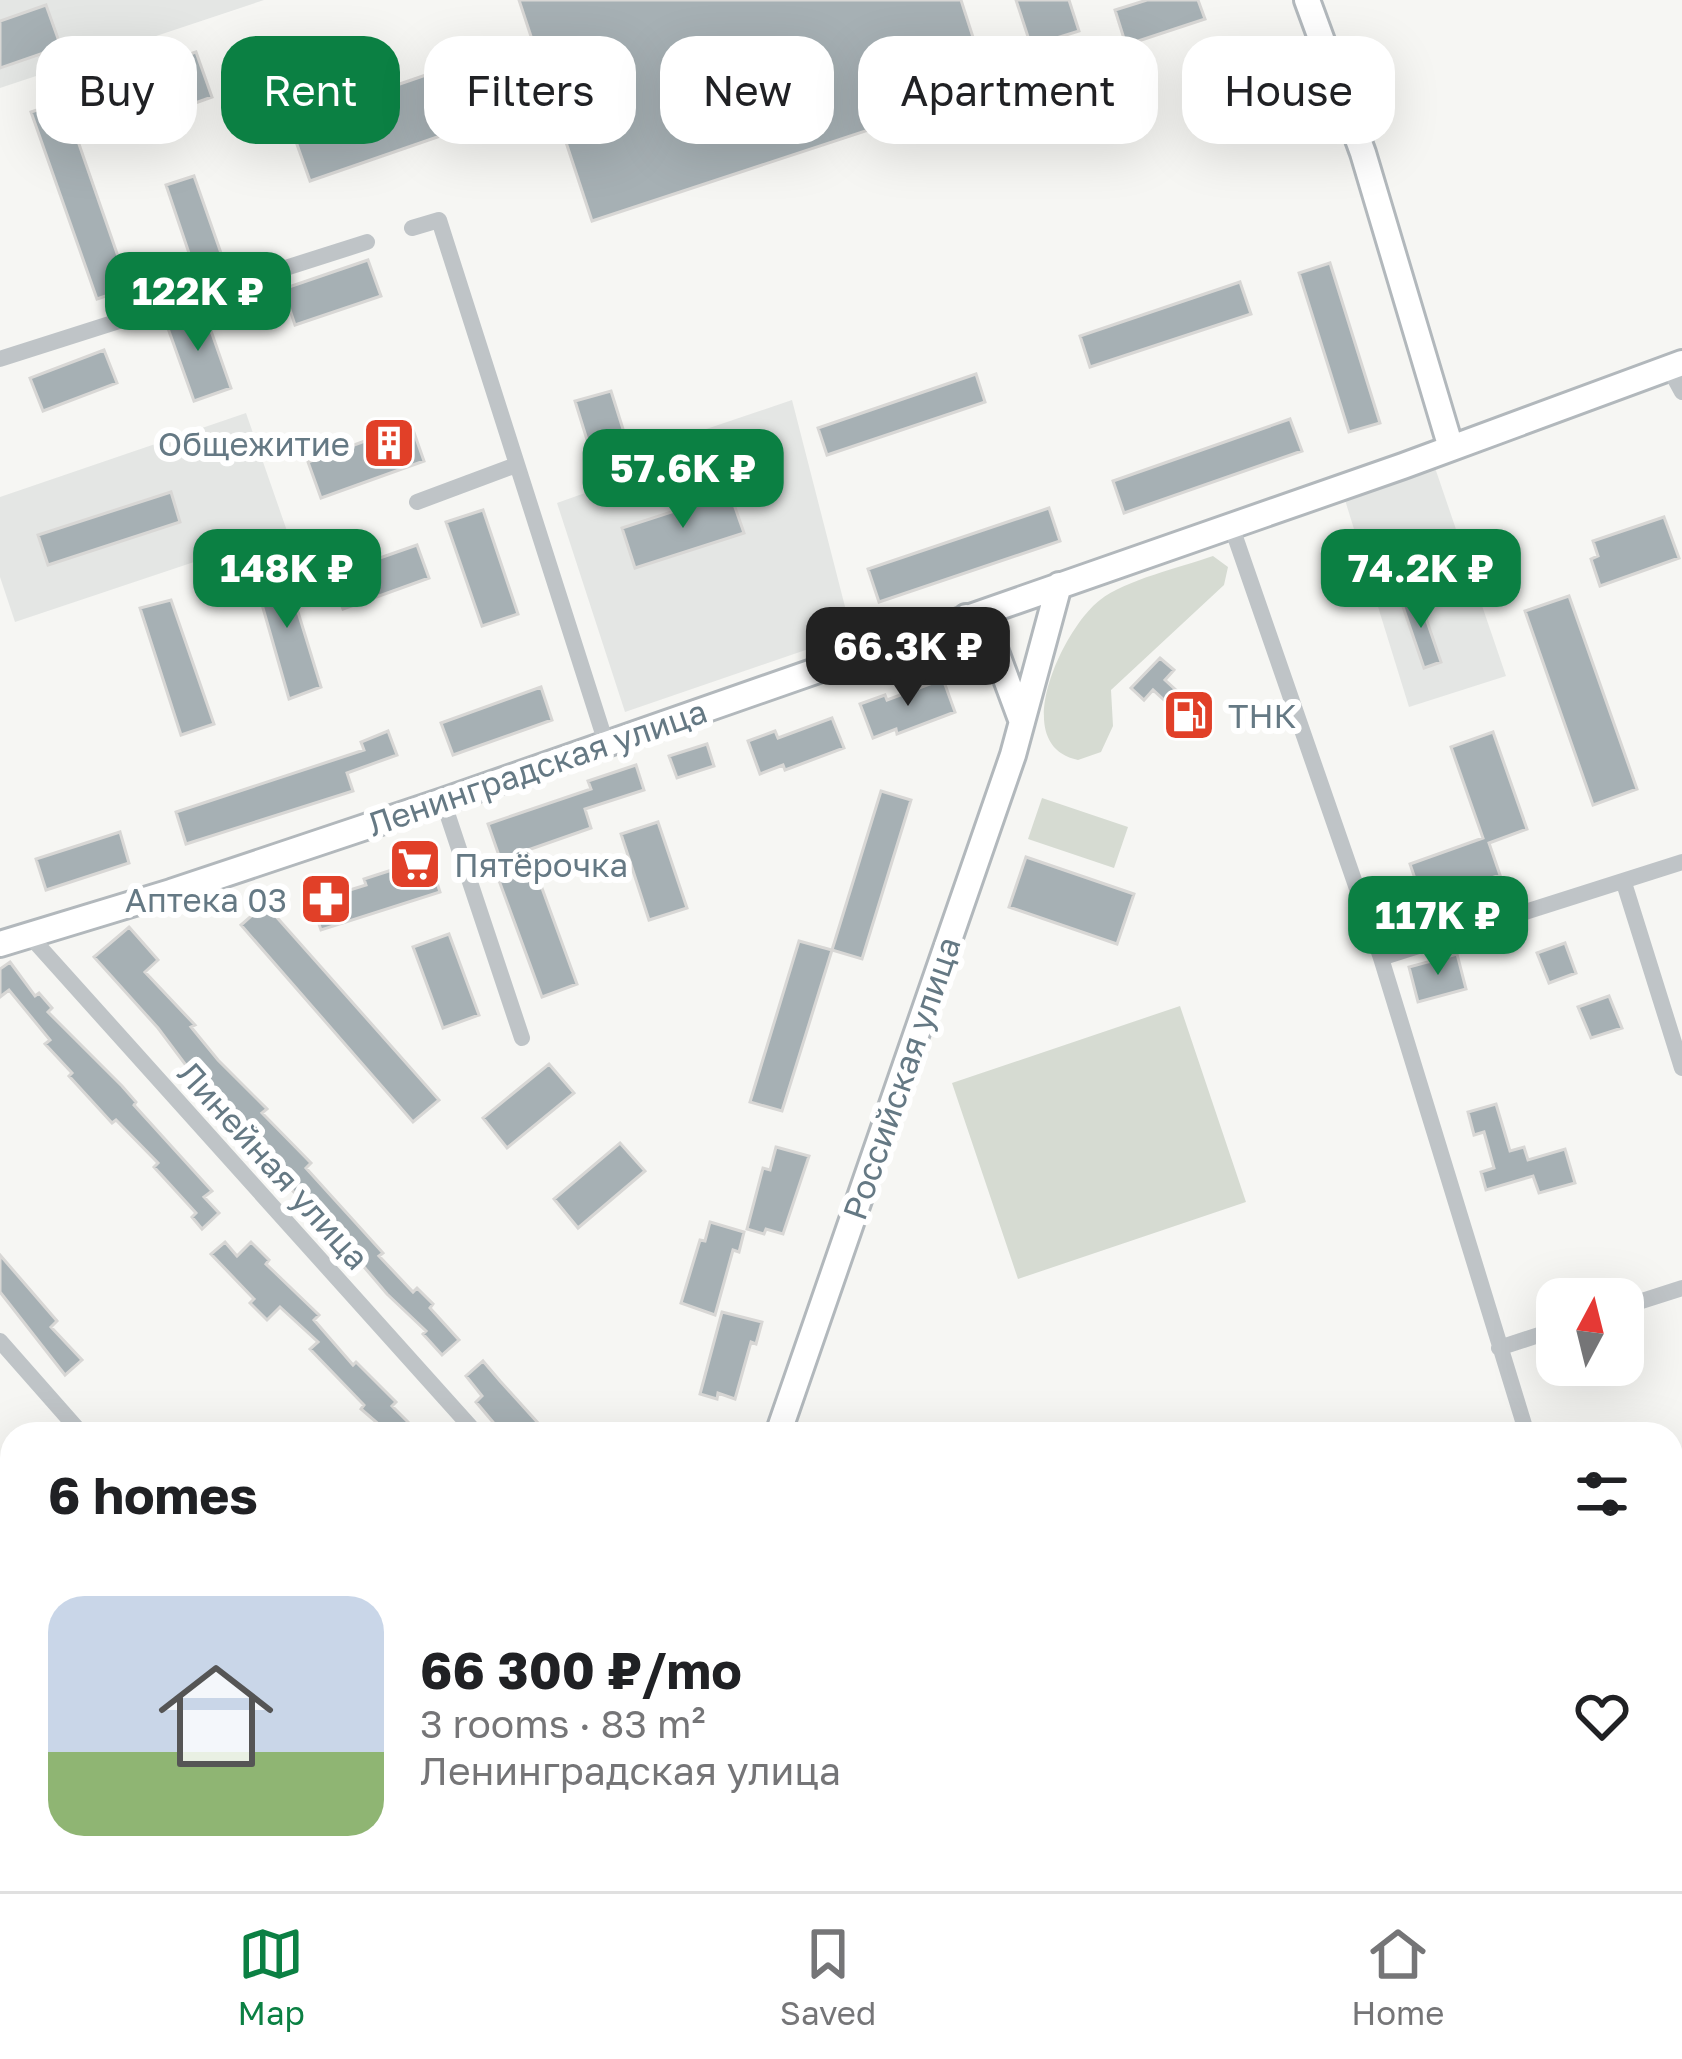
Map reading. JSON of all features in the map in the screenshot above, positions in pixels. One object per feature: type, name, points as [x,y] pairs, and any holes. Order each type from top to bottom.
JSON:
[{"type":"street","points":[[1307,0],[1363,153],[1451,448]]},
{"type":"street","points":[[412,228],[439,220],[606,743]]},
{"type":"street","points":[[0,358],[367,242]]},
{"type":"street","points":[[1676,366],[1682,392]]},
{"type":"street","name":"Ленинградская улица","points":[[0,944],[443,801],[1676,366]]},
{"type":"street","points":[[417,502],[516,465]]},
{"type":"street","points":[[1231,525],[1382,958],[1523,1422]]},
{"type":"street","name":"Российская улица","points":[[782,1422],[1022,722],[1059,585]]},
{"type":"street","points":[[966,617],[994,649],[1022,722]]},
{"type":"street","points":[[443,801],[522,1038]]},
{"type":"street","points":[[1382,958],[1682,862]]},
{"type":"street","points":[[1624,883],[1682,1068]]},
{"type":"street","name":"Линейная улица","points":[[28,934],[466,1422]]},
{"type":"street","points":[[1644,1300],[1682,1288]]},
{"type":"street","points":[[1498,1348],[1536,1336]]},
{"type":"street","points":[[0,1341],[71,1422]]},
{"type":"shaded area","points":[[0,0],[264,0],[156,36],[36,36],[36,76],[0,88]]},
{"type":"shaded area","points":[[792,400],[852,634],[625,712],[557,503],[655,468],[650,448]]},
{"type":"shaded area","points":[[246,413],[287,531],[15,622],[0,577],[0,497]]},
{"type":"shaded area","points":[[1431,456],[1506,676],[1409,707],[1341,487]]},
{"type":"shaded area","points":[[1213,556],[1228,567],[1224,585],[1111,690],[1113,726],[1101,752],[1078,760],[1057,750],[1046,732],[1049,684],[1086,614],[1124,586]]},
{"type":"shaded area","points":[[1042,798],[1128,827],[1114,868],[1028,839]]},
{"type":"shaded area","points":[[1180,1006],[1246,1202],[1018,1279],[952,1083]]},
{"type":"building","points":[[519,0],[961,0],[973,36],[858,36],[858,133],[834,141],[834,36],[660,36],[660,144],[826,144],[592,221],[567,144],[636,144],[636,36],[531,36]]},
{"type":"building","points":[[1016,0],[1069,0],[1079,31],[1028,36]]},
{"type":"building","points":[[1147,0],[1198,0],[1205,19],[1153,36],[1123,36],[1115,10]]},
{"type":"building","points":[[46,5],[57,36],[36,36],[36,56],[0,68],[0,21]]},
{"type":"building","points":[[197,55],[212,97],[197,102]]},
{"type":"building","points":[[424,76],[424,142],[310,181],[297,144],[400,144],[400,84]]},
{"type":"building","points":[[42,144],[79,144],[129,288],[97,299]]},
{"type":"building","points":[[194,176],[222,256],[193,265],[166,185]]},
{"type":"building","points":[[368,260],[381,296],[295,325],[283,289]]},
{"type":"building","points":[[1330,263],[1380,423],[1349,432],[1299,273]]},
{"type":"building","points":[[1240,282],[1251,314],[1090,367],[1080,336]]},
{"type":"building","points":[[203,308],[231,388],[194,401],[165,320]]},
{"type":"building","points":[[104,350],[117,383],[43,411],[30,378]]},
{"type":"building","points":[[976,374],[985,402],[827,455],[818,428]]},
{"type":"building","points":[[611,391],[628,445],[592,456],[575,401]]},
{"type":"building","points":[[1290,419],[1302,451],[1124,513],[1113,481]]},
{"type":"building","name":"Общежитие","points":[[411,424],[424,461],[321,498],[308,462]]},
{"type":"building","points":[[171,492],[180,522],[48,565],[38,535]]},
{"type":"building","points":[[730,493],[744,533],[635,568],[622,528]]},
{"type":"building","points":[[1049,508],[1060,541],[879,602],[868,569]]},
{"type":"building","points":[[483,510],[518,614],[482,626],[446,522]]},
{"type":"building","points":[[1664,517],[1679,558],[1600,586],[1591,559],[1598,556],[1593,541]]},
{"type":"building","points":[[417,545],[429,578],[343,609],[331,575]]},
{"type":"building","points":[[283,563],[321,687],[289,699],[253,573]]},
{"type":"building","points":[[1418,595],[1441,662],[1424,668],[1401,601]]},
{"type":"building","points":[[1569,596],[1637,789],[1593,805],[1525,611]]},
{"type":"building","points":[[171,600],[214,724],[181,735],[140,608]]},
{"type":"building","points":[[1160,658],[1174,670],[1165,680],[1187,700],[1192,694],[1209,710],[1186,735],[1169,719],[1176,711],[1153,690],[1144,700],[1131,688]]},
{"type":"building","points":[[943,679],[955,712],[873,738],[860,704],[885,695],[887,700]]},
{"type":"building","points":[[541,687],[552,720],[453,755],[441,723]]},
{"type":"building","points":[[832,718],[844,748],[760,774],[748,741],[775,731],[778,738]]},
{"type":"building","points":[[388,731],[397,755],[347,773],[353,791],[186,844],[176,812],[364,750],[361,742]]},
{"type":"building","points":[[1493,732],[1527,829],[1489,843],[1500,875],[1423,902],[1410,864],[1483,838],[1451,747]]},
{"type":"building","points":[[707,744],[714,766],[677,778],[669,756]]},
{"type":"building","points":[[636,765],[644,790],[585,809],[591,828],[528,850],[577,984],[542,997],[497,875],[505,873],[488,824],[591,789],[588,781]]},
{"type":"building","points":[[881,791],[911,800],[862,959],[832,950]]},
{"type":"building","points":[[658,822],[687,908],[649,920],[621,834]]},
{"type":"building","points":[[120,832],[129,863],[46,890],[36,859]]},
{"type":"building","points":[[1026,857],[1134,894],[1117,944],[1009,907]]},
{"type":"building","points":[[429,858],[440,892],[321,930],[311,902]]},
{"type":"building","points":[[265,904],[439,1100],[413,1122],[241,925]]},
{"type":"building","points":[[129,927],[158,960],[145,972],[195,1025],[191,1027],[218,1060],[267,1109],[262,1113],[311,1163],[306,1168],[383,1253],[379,1256],[413,1292],[417,1288],[433,1304],[430,1308],[459,1340],[442,1355],[423,1334],[426,1331],[387,1294],[314,1208],[271,1168],[276,1163],[197,1080],[94,957]]},
{"type":"building","points":[[449,934],[479,1015],[443,1028],[413,947]]},
{"type":"building","points":[[799,941],[832,950],[782,1111],[750,1102]]},
{"type":"building","points":[[1565,943],[1576,973],[1549,983],[1537,953]]},
{"type":"building","points":[[1457,954],[1466,989],[1418,1002],[1409,967]]},
{"type":"building","points":[[10,962],[35,996],[39,993],[52,1008],[48,1012],[122,1086],[212,1191],[204,1197],[219,1213],[202,1229],[192,1217],[196,1213],[154,1167],[158,1163],[69,1076],[72,1073],[45,1044],[50,1040],[9,990],[0,997],[0,969]]},
{"type":"building","points":[[1609,996],[1622,1028],[1591,1038],[1578,1007]]},
{"type":"building","points":[[549,1064],[574,1093],[507,1148],[483,1118]]},
{"type":"building","points":[[1496,1104],[1510,1151],[1524,1147],[1528,1160],[1565,1149],[1575,1183],[1539,1193],[1533,1176],[1486,1190],[1481,1172],[1494,1168],[1484,1132],[1474,1135],[1468,1112]]},
{"type":"building","points":[[620,1143],[645,1171],[578,1228],[554,1199]]},
{"type":"building","points":[[776,1147],[809,1156],[783,1234],[766,1229],[764,1234],[747,1229],[763,1168],[770,1170]]},
{"type":"building","points":[[710,1222],[744,1232],[739,1252],[733,1250],[715,1315],[681,1303]]},
{"type":"building","points":[[225,1242],[237,1256],[251,1242],[269,1260],[266,1264],[319,1315],[314,1320],[353,1365],[356,1362],[396,1402],[392,1406],[408,1422],[376,1422],[310,1349],[318,1342],[280,1307],[267,1320],[250,1303],[254,1299],[211,1254]]},
{"type":"building","points":[[0,1255],[57,1321],[51,1327],[82,1360],[65,1375],[0,1292]]},
{"type":"building","points":[[722,1312],[762,1322],[756,1344],[751,1342],[735,1399],[700,1394]]},
{"type":"building","points":[[483,1361],[537,1422],[493,1422],[476,1402],[482,1396],[466,1376]]},
{"type":"place","name":"Общежитие","points":[[389,443]]},
{"type":"place","name":"ТНК","points":[[1189,715]]},
{"type":"place","name":"Пятёрочка","points":[[415,864]]},
{"type":"place","name":"Аптека 03","points":[[326,899]]}]
